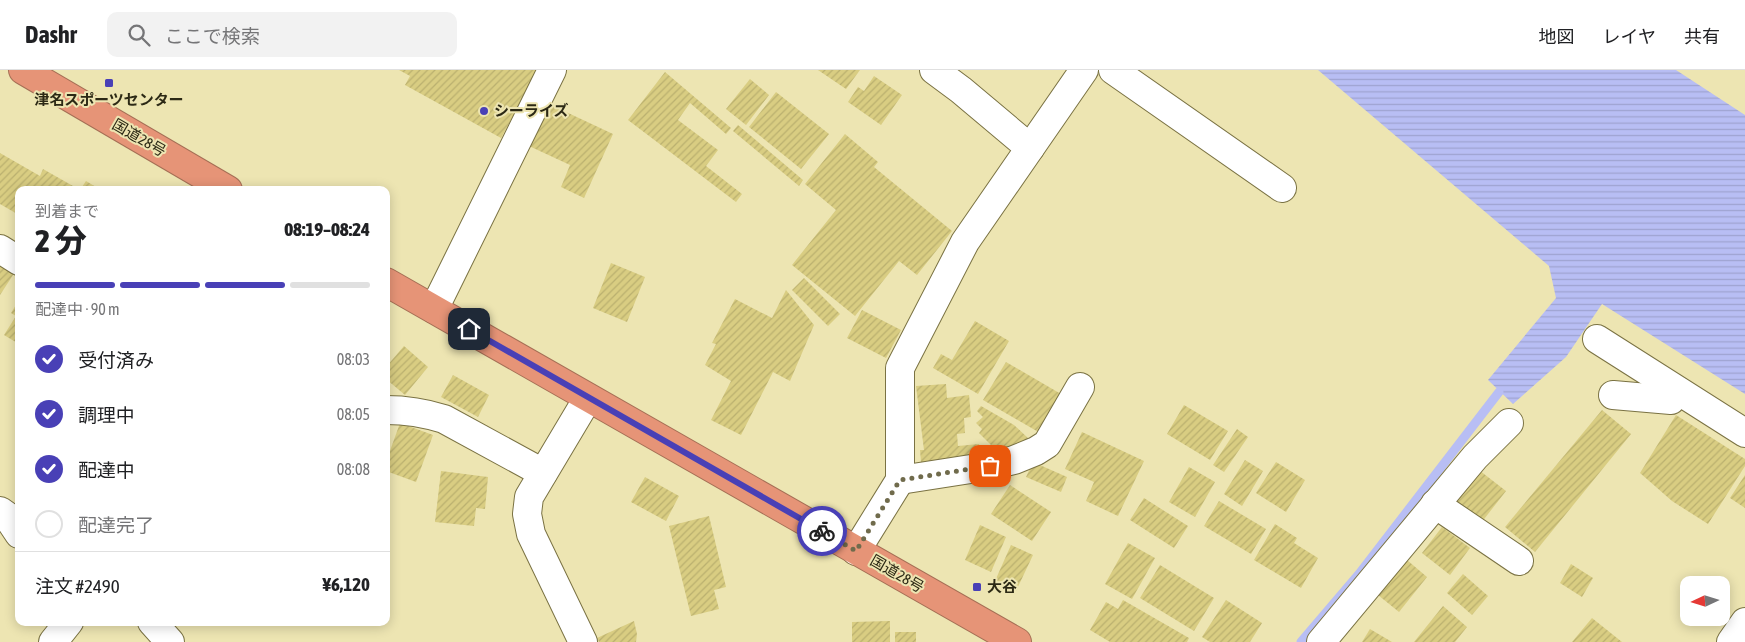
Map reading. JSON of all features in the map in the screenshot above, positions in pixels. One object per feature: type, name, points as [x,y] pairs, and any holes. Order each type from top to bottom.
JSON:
[{"type":"highway","name":"国道28号","points":[[24,70],[221,186]]},
{"type":"highway","name":"国道28号","points":[[390,284],[1017,642]]},
{"type":"street","points":[[434,309],[552,70]]},
{"type":"street","points":[[934,70],[961,90],[1030,148]]},
{"type":"street","points":[[856,551],[900,480],[900,368],[965,242],[1084,70]]},
{"type":"street","points":[[1113,70],[1282,188]]},
{"type":"street","points":[[0,249],[15,258]]},
{"type":"street","points":[[1597,339],[1745,434]]},
{"type":"street","points":[[900,480],[990,466],[1014,460],[1036,451],[1047,444],[1080,387]]},
{"type":"street","points":[[1613,395],[1671,400],[1678,391]]},
{"type":"street","points":[[583,642],[530,534],[527,514],[529,496],[588,398]]},
{"type":"street","points":[[390,410],[428,414],[444,420],[543,473]]},
{"type":"street","points":[[1321,642],[1475,456],[1509,422]]},
{"type":"street","points":[[1435,504],[1519,561]]},
{"type":"street","points":[[0,511],[7,516],[15,528]]},
{"type":"street","points":[[1731,642],[1745,622]]},
{"type":"street","points":[[54,642],[66,626]]},
{"type":"street","points":[[156,626],[170,642]]},
{"type":"water","points":[[1318,70],[1676,70],[1745,115],[1745,394],[1602,304],[1566,357],[1513,404],[1488,380],[1556,298],[1549,266]]},
{"type":"building","name":"シーライズ","points":[[399,70],[538,70],[501,138],[405,85],[410,76]]},
{"type":"building","points":[[818,70],[860,70],[846,89]]},
{"type":"building","points":[[665,72],[731,128],[726,134],[690,103],[678,120],[718,150],[706,166],[742,194],[736,202],[628,120]]},
{"type":"building","points":[[874,76],[902,95],[881,125],[848,102],[858,87],[864,91]]},
{"type":"building","points":[[750,79],[769,95],[746,125],[726,109]]},
{"type":"building","points":[[776,92],[829,134],[801,169],[749,127]]},
{"type":"building","points":[[549,104],[613,134],[584,198],[561,187],[570,165],[529,146]]},
{"type":"building","points":[[738,125],[803,180],[799,186],[733,131]]},
{"type":"building","points":[[845,134],[878,162],[874,167],[952,231],[917,275],[899,261],[855,316],[792,265],[836,210],[805,184]]},
{"type":"building","points":[[0,153],[40,176],[43,169],[73,186],[15,186],[15,213],[0,204]]},
{"type":"building","points":[[86,181],[94,186],[83,186]]},
{"type":"building","points":[[0,261],[15,272],[0,295]]},
{"type":"building","points":[[611,263],[645,277],[627,322],[593,308]]},
{"type":"building","points":[[804,278],[840,314],[828,326],[792,290]]},
{"type":"building","points":[[786,290],[814,325],[790,381],[773,372],[741,435],[711,420],[731,381],[705,365],[716,344],[712,343],[735,299],[772,318]]},
{"type":"building","points":[[15,306],[15,315],[11,313]]},
{"type":"building","points":[[862,310],[901,330],[886,358],[847,338]]},
{"type":"building","points":[[15,318],[15,342],[4,335]]},
{"type":"building","points":[[975,321],[1009,341],[978,394],[933,368],[941,354],[952,360]]},
{"type":"building","points":[[404,346],[428,367],[405,395],[390,382],[390,362]]},
{"type":"building","points":[[1006,362],[1061,394],[1040,433],[983,400]]},
{"type":"building","points":[[453,375],[489,395],[478,417],[441,397]]},
{"type":"building","points":[[946,384],[947,398],[969,395],[971,417],[964,418],[965,433],[957,434],[958,446],[979,444],[981,455],[921,463],[920,450],[924,450],[916,386]]},
{"type":"building","points":[[1184,405],[1228,431],[1210,460],[1167,434]]},
{"type":"building","points":[[981,406],[1014,425],[1029,439],[998,452],[979,433],[982,429],[976,423],[983,417],[977,411]]},
{"type":"building","points":[[1602,410],[1631,434],[1535,552],[1505,527]]},
{"type":"building","points":[[1676,415],[1745,459],[1745,466],[1708,524],[1672,501],[1640,473]]},
{"type":"building","points":[[400,423],[433,435],[416,482],[390,472],[390,451]]},
{"type":"building","points":[[1237,429],[1248,437],[1224,472],[1213,465]]},
{"type":"building","points":[[1082,432],[1144,461],[1118,516],[1086,501],[1094,482],[1065,469]]},
{"type":"building","points":[[1245,460],[1263,471],[1242,506],[1224,494]]},
{"type":"building","points":[[1033,462],[1067,477],[1061,492],[1026,477]]},
{"type":"building","points":[[1276,462],[1305,480],[1286,512],[1256,493]]},
{"type":"building","points":[[1189,467],[1215,482],[1195,517],[1169,502]]},
{"type":"building","points":[[1475,467],[1506,491],[1481,523],[1451,500]]},
{"type":"building","points":[[441,471],[488,477],[485,509],[476,508],[474,526],[435,522]]},
{"type":"building","points":[[1745,475],[1745,508],[1730,498]]},
{"type":"building","points":[[645,477],[679,496],[666,521],[631,502]]},
{"type":"building","points":[[1010,485],[1051,512],[1032,541],[991,514]]},
{"type":"building","points":[[1144,498],[1188,526],[1174,548],[1130,520]]},
{"type":"building","points":[[1219,501],[1266,529],[1251,554],[1204,526]]},
{"type":"building","points":[[709,516],[726,587],[714,590],[719,609],[691,616],[669,526]]},
{"type":"building","points":[[1275,524],[1297,538],[1294,543],[1318,558],[1301,588],[1254,560]]},
{"type":"building","points":[[980,525],[1006,537],[991,572],[965,560]]},
{"type":"building","points":[[1442,527],[1470,548],[1450,575],[1422,553]]},
{"type":"building","points":[[1128,543],[1155,558],[1132,599],[1105,584]]},
{"type":"building","points":[[1011,545],[1033,555],[1016,591],[995,581]]},
{"type":"building","points":[[1407,560],[1427,577],[1399,612],[1378,595]]},
{"type":"building","points":[[1571,564],[1593,578],[1582,597],[1560,583]]},
{"type":"building","points":[[1160,565],[1214,598],[1194,631],[1140,598]]},
{"type":"building","points":[[1463,574],[1488,596],[1472,615],[1447,593]]},
{"type":"building","points":[[1123,600],[1189,638],[1187,642],[1110,642],[1090,630],[1106,602],[1118,609]]},
{"type":"building","points":[[1226,600],[1262,623],[1250,642],[1210,642],[1202,637]]},
{"type":"building","points":[[1443,606],[1467,627],[1455,642],[1414,642]]},
{"type":"building","points":[[1592,618],[1622,642],[1572,642]]},
{"type":"building","points":[[634,621],[637,634],[636,642],[599,642],[597,638]]},
{"type":"building","points":[[890,621],[890,642],[852,642],[852,622]]},
{"type":"building","points":[[1370,629],[1392,642],[1362,642]]},
{"type":"building","points":[[895,632],[916,632],[916,642],[895,642]]},
{"type":"waterway","points":[[1301,642],[1359,574],[1499,392]]},
{"type":"way so far","points":[[822,531],[856,551],[900,480],[990,466]]},
{"type":"place","name":"津名スポーツセンター","points":[[109,83]]},
{"type":"place","name":"シーライズ","points":[[484,111]]},
{"type":"place","name":"大谷","points":[[977,587]]},
{"type":"route","points":[[469,329],[822,531]]}]
